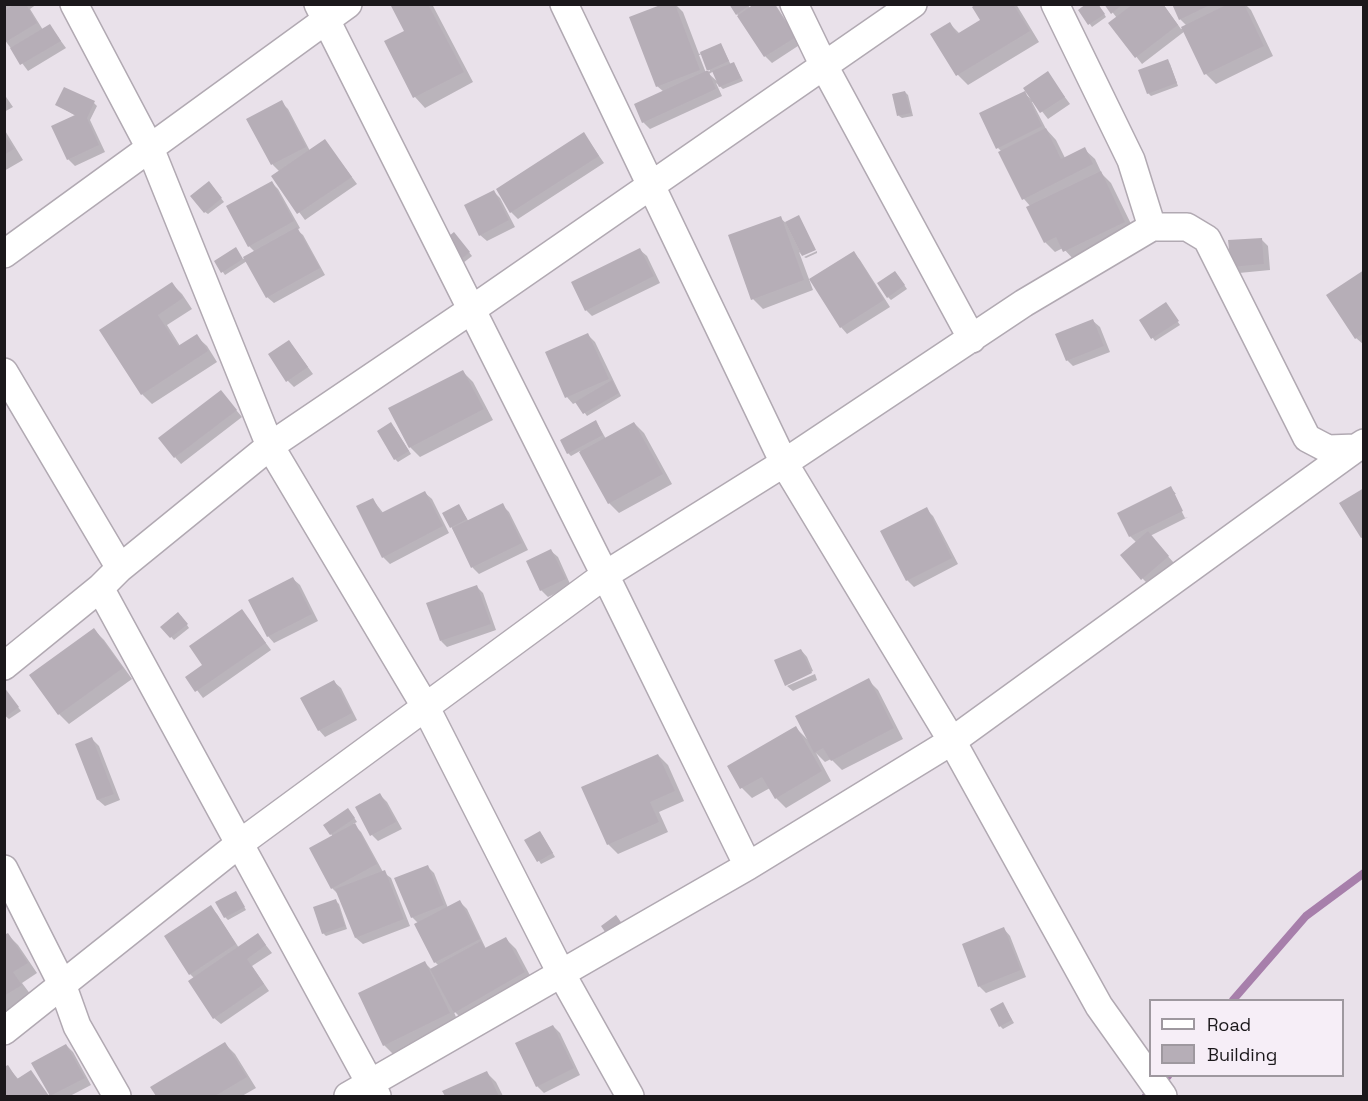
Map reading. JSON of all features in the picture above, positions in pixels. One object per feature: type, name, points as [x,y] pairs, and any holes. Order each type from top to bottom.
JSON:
[{"type":"street","points":[[74,4],[150,148],[270,446],[425,706],[561,973],[630,1096]]},
{"type":"street","points":[[4,254],[150,148],[322,13],[348,4]]},
{"type":"street","points":[[564,4],[784,463],[952,741],[1099,1006],[1149,1076]]},
{"type":"street","points":[[794,4],[824,66],[972,339]]},
{"type":"street","points":[[4,666],[270,446],[914,4]]},
{"type":"street","points":[[1055,4],[1131,160],[1152,227]]},
{"type":"street","points":[[322,13],[748,866]]},
{"type":"street","points":[[4,1031],[239,844],[605,576],[784,463],[1024,303],[1152,227],[1187,227],[1208,239],[1307,438],[1328,449],[1360,446]]},
{"type":"street","points":[[4,372],[120,568]]},
{"type":"street","points":[[100,588],[239,844],[365,1092],[561,973],[748,866],[952,741],[1360,446]]},
{"type":"street","points":[[4,869],[62,984],[77,1026],[117,1096]]},
{"type":"street","points":[[1149,1077],[1163,1096]]},
{"type":"building","points":[[15,4],[26,4],[37,23],[4,43],[4,11]]},
{"type":"building","points":[[390,4],[428,4],[464,72],[413,98],[384,41],[404,31]]},
{"type":"building","points":[[663,4],[675,4],[700,70],[656,87],[629,17]]},
{"type":"building","points":[[729,4],[751,4],[736,15]]},
{"type":"building","points":[[754,4],[774,4],[796,37],[764,57],[737,16]]},
{"type":"building","points":[[976,4],[1013,4],[1030,31],[956,76],[930,34],[950,22],[957,34],[980,20],[972,7]]},
{"type":"building","points":[[1086,4],[1098,4],[1105,14],[1088,25],[1078,10]]},
{"type":"building","points":[[1104,4],[1123,4],[1111,14]]},
{"type":"building","points":[[1133,4],[1163,4],[1178,25],[1135,58],[1108,23]]},
{"type":"building","points":[[1172,4],[1212,4],[1179,20]]},
{"type":"building","points":[[1228,4],[1244,4],[1264,46],[1204,75],[1181,27]]},
{"type":"building","points":[[50,24],[61,41],[20,65],[10,48]]},
{"type":"building","points":[[721,43],[729,61],[707,71],[700,52]]},
{"type":"building","points":[[1168,59],[1177,83],[1147,94],[1138,70]]},
{"type":"building","points":[[734,62],[741,78],[719,87],[712,71]]},
{"type":"building","points":[[708,70],[716,89],[642,123],[634,104]]},
{"type":"building","points":[[1048,71],[1065,97],[1040,113],[1023,88]]},
{"type":"building","points":[[64,87],[95,101],[87,118],[99,145],[67,160],[51,126],[75,115],[55,105]]},
{"type":"building","points":[[905,91],[911,113],[897,116],[892,94]]},
{"type":"building","points":[[1025,91],[1042,126],[996,149],[979,113]]},
{"type":"building","points":[[282,100],[306,147],[271,165],[246,119]]},
{"type":"building","points":[[1046,128],[1061,159],[1085,147],[1093,164],[1022,200],[998,152]]},
{"type":"building","points":[[584,132],[599,156],[510,213],[496,189]]},
{"type":"building","points":[[4,134],[14,149],[4,155]]},
{"type":"building","points":[[325,139],[352,177],[297,214],[271,176]]},
{"type":"building","points":[[1101,171],[1125,222],[1063,252],[1056,237],[1044,243],[1026,207]]},
{"type":"building","points":[[209,181],[222,198],[204,213],[190,196]]},
{"type":"building","points":[[272,181],[294,221],[248,247],[226,206]]},
{"type":"building","points":[[494,190],[509,220],[479,236],[464,205]]},
{"type":"building","points":[[799,215],[816,250],[802,256],[785,222]]},
{"type":"building","points":[[781,216],[804,280],[751,300],[728,235]]},
{"type":"building","points":[[297,227],[320,268],[266,298],[243,257]]},
{"type":"building","points":[[454,232],[470,252],[454,265],[439,244]]},
{"type":"building","points":[[1262,238],[1264,264],[1231,267],[1228,240]]},
{"type":"building","points":[[236,247],[243,259],[221,273],[214,261]]},
{"type":"building","points":[[640,248],[654,276],[585,311],[571,282]]},
{"type":"building","points":[[854,251],[884,300],[840,328],[809,279]]},
{"type":"building","points":[[1364,270],[1364,333],[1355,339],[1326,295]]},
{"type":"building","points":[[895,271],[905,285],[887,298],[877,283]]},
{"type":"building","points":[[172,282],[183,298],[158,315],[178,346],[197,334],[208,351],[141,395],[99,330]]},
{"type":"building","points":[[1166,302],[1179,321],[1151,339],[1139,320]]},
{"type":"building","points":[[1093,319],[1104,346],[1066,361],[1055,334]]},
{"type":"building","points":[[588,333],[609,379],[565,398],[545,352]]},
{"type":"building","points":[[289,340],[308,367],[286,382],[268,354]]},
{"type":"building","points":[[463,370],[484,409],[409,448],[388,408]]},
{"type":"building","points":[[612,380],[619,393],[583,414],[575,402]]},
{"type":"building","points":[[221,390],[237,410],[174,458],[158,438]]},
{"type":"building","points":[[596,420],[603,435],[567,454],[560,440]]},
{"type":"building","points":[[391,422],[409,451],[394,460],[377,431]]},
{"type":"building","points":[[634,422],[663,474],[608,504],[579,452]]},
{"type":"building","points":[[1171,486],[1183,511],[1129,537],[1117,513]]},
{"type":"building","points":[[1364,488],[1364,537],[1361,538],[1339,503]]},
{"type":"building","points":[[425,491],[443,526],[382,558],[356,506],[373,498],[381,513]]},
{"type":"building","points":[[503,503],[522,543],[471,568],[452,528]]},
{"type":"building","points":[[459,504],[467,519],[450,528],[442,513]]},
{"type":"building","points":[[927,507],[952,558],[906,581],[880,531]]},
{"type":"building","points":[[1148,531],[1169,556],[1141,580],[1120,555]]},
{"type":"building","points":[[551,549],[566,579],[540,591],[526,561]]},
{"type":"building","points":[[293,577],[312,614],[267,637],[248,600]]},
{"type":"building","points":[[477,585],[491,624],[440,641],[426,603]]},
{"type":"building","points":[[242,609],[266,643],[195,692],[185,677],[202,665],[189,646]]},
{"type":"building","points":[[178,612],[188,624],[170,638],[160,627]]},
{"type":"building","points":[[94,628],[123,668],[58,715],[29,675]]},
{"type":"building","points":[[801,649],[812,673],[785,686],[774,660]]},
{"type":"building","points":[[869,678],[894,728],[831,761],[823,748],[814,753],[795,716]]},
{"type":"building","points":[[334,680],[352,713],[318,731],[300,698]]},
{"type":"building","points":[[4,687],[19,707],[4,718]]},
{"type":"building","points":[[796,726],[822,771],[775,799],[762,777],[740,789],[727,766]]},
{"type":"building","points":[[92,737],[114,794],[97,800],[75,744]]},
{"type":"building","points":[[658,754],[675,791],[650,802],[659,822],[607,845],[581,787]]},
{"type":"building","points":[[380,793],[396,822],[370,836],[355,807]]},
{"type":"building","points":[[348,808],[355,818],[330,835],[323,825]]},
{"type":"building","points":[[355,823],[377,864],[331,889],[309,848]]},
{"type":"building","points":[[540,831],[553,853],[537,862],[524,840]]},
{"type":"building","points":[[428,865],[444,905],[411,918],[394,878]]},
{"type":"building","points":[[385,870],[404,919],[355,938],[335,889]]},
{"type":"building","points":[[236,891],[245,907],[224,918],[215,902]]},
{"type":"building","points":[[336,899],[345,926],[322,934],[313,907]]},
{"type":"building","points":[[460,900],[480,939],[434,963],[414,924]]},
{"type":"building","points":[[211,905],[236,944],[189,975],[164,936]]},
{"type":"building","points":[[616,915],[623,925],[608,936],[601,926]]},
{"type":"building","points":[[1004,927],[1021,970],[978,987],[962,944]]},
{"type":"building","points":[[8,933],[28,963],[13,972],[22,985],[4,996],[4,935]]},
{"type":"building","points":[[258,933],[266,945],[247,959],[264,984],[213,1019],[188,981]]},
{"type":"building","points":[[506,937],[525,972],[454,1013],[430,969],[481,941],[485,948]]},
{"type":"building","points":[[425,961],[450,1013],[383,1046],[358,993]]},
{"type":"building","points":[[1003,1002],[1012,1020],[999,1027],[990,1009]]},
{"type":"building","points":[[553,1025],[574,1068],[536,1087],[515,1043]]},
{"type":"building","points":[[225,1042],[247,1077],[215,1096],[156,1096],[150,1087]]},
{"type":"building","points":[[66,1044],[85,1078],[50,1096],[31,1063]]},
{"type":"building","points":[[8,1065],[17,1079],[31,1070],[49,1096],[4,1096],[4,1067]]},
{"type":"building","points":[[487,1071],[499,1096],[445,1096],[442,1091]]},
{"type":"waterway","points":[[1234,999],[1306,916],[1364,873]]},
{"type":"waterway","points":[[1146,1096],[1157,1089],[1167,1077]]}]
